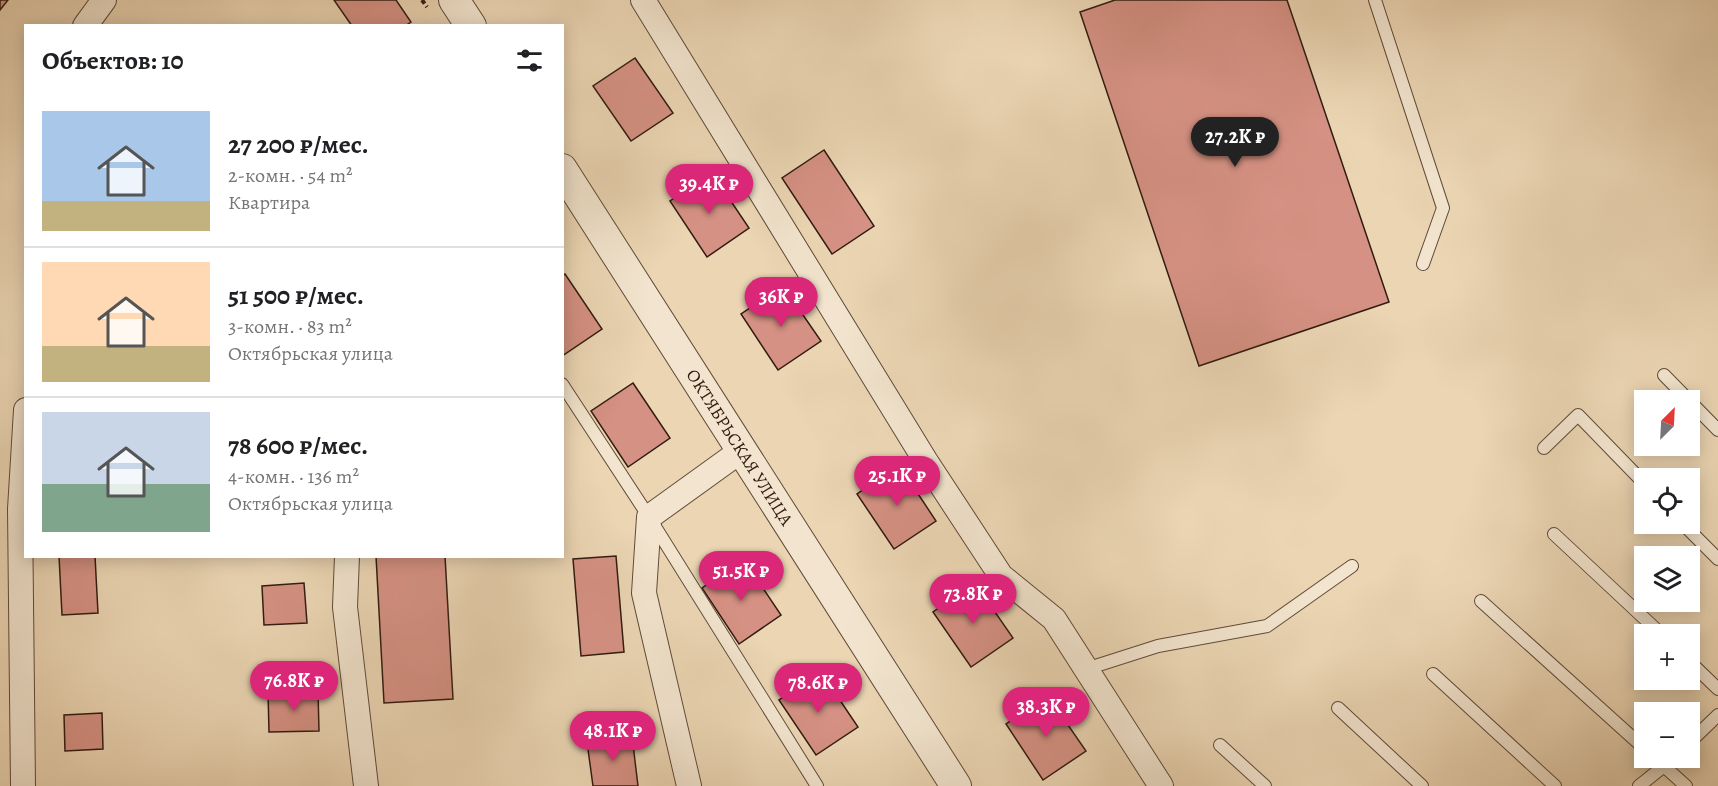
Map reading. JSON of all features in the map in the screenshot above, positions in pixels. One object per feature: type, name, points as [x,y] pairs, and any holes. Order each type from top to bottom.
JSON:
[{"type":"street","points":[[86,24],[104,0]]},
{"type":"street","points":[[643,0],[925,460],[1001,576],[1054,619],[1161,786]]},
{"type":"street","name":"ОКТЯБРЬСКАЯ УЛИЦА","points":[[564,172],[956,786]]},
{"type":"street","points":[[23,786],[20,508],[24,443]]},
{"type":"street","points":[[689,786],[644,593],[649,517],[742,450]]},
{"type":"street","points":[[347,558],[345,607],[366,786]]},
{"type":"lane","points":[[1375,0],[1443,208],[1424,264]]},
{"type":"lane","points":[[1664,375],[1718,430]]},
{"type":"lane","points":[[564,387],[649,517],[817,786]]},
{"type":"lane","points":[[1544,448],[1578,415],[1634,473]]},
{"type":"lane","points":[[1554,534],[1650,624]]},
{"type":"lane","points":[[1693,534],[1718,559]]},
{"type":"lane","points":[[1086,669],[1158,646],[1268,626],[1352,566]]},
{"type":"lane","points":[[1481,601],[1634,739]]},
{"type":"lane","points":[[1700,672],[1718,689]]},
{"type":"lane","points":[[1433,674],[1555,786]]},
{"type":"lane","points":[[1338,708],[1422,786]]},
{"type":"lane","points":[[1700,732],[1718,715]]},
{"type":"lane","points":[[1220,746],[1265,786]]},
{"type":"lane","points":[[1639,786],[1662,768]]},
{"type":"lane","points":[[1673,768],[1686,786]]},
{"type":"building","points":[[0,0],[8,0],[0,10]]},
{"type":"building","points":[[334,0],[396,0],[411,22],[408,24],[351,24]]},
{"type":"building","points":[[1115,0],[1287,0],[1389,302],[1199,366],[1080,12]]},
{"type":"building","points":[[635,58],[673,113],[631,141],[593,86]]},
{"type":"building","points":[[824,150],[874,226],[832,254],[782,178]]},
{"type":"building","points":[[712,173],[749,228],[707,257],[670,201]]},
{"type":"building","points":[[564,275],[602,329],[564,355]]},
{"type":"building","points":[[783,286],[821,341],[778,370],[741,314]]},
{"type":"building","points":[[633,383],[670,438],[628,467],[591,411]]},
{"type":"building","points":[[899,465],[936,521],[894,549],[857,494]]},
{"type":"building","points":[[616,556],[624,652],[581,656],[573,559]]},
{"type":"building","points":[[59,558],[95,558],[98,613],[62,615]]},
{"type":"building","points":[[376,558],[445,558],[453,699],[384,703]]},
{"type":"building","points":[[744,560],[781,615],[739,644],[702,588]]},
{"type":"building","points":[[304,583],[307,623],[264,625],[262,586]]},
{"type":"building","points":[[975,583],[1013,638],[971,667],[933,612]]},
{"type":"building","points":[[821,672],[858,727],[816,755],[779,700]]},
{"type":"building","points":[[318,691],[319,731],[269,732],[268,692]]},
{"type":"building","points":[[1048,696],[1086,751],[1043,780],[1006,724]]},
{"type":"building","points":[[102,713],[103,749],[65,751],[64,715]]},
{"type":"building","points":[[632,736],[638,786],[593,786],[587,742]]}]
